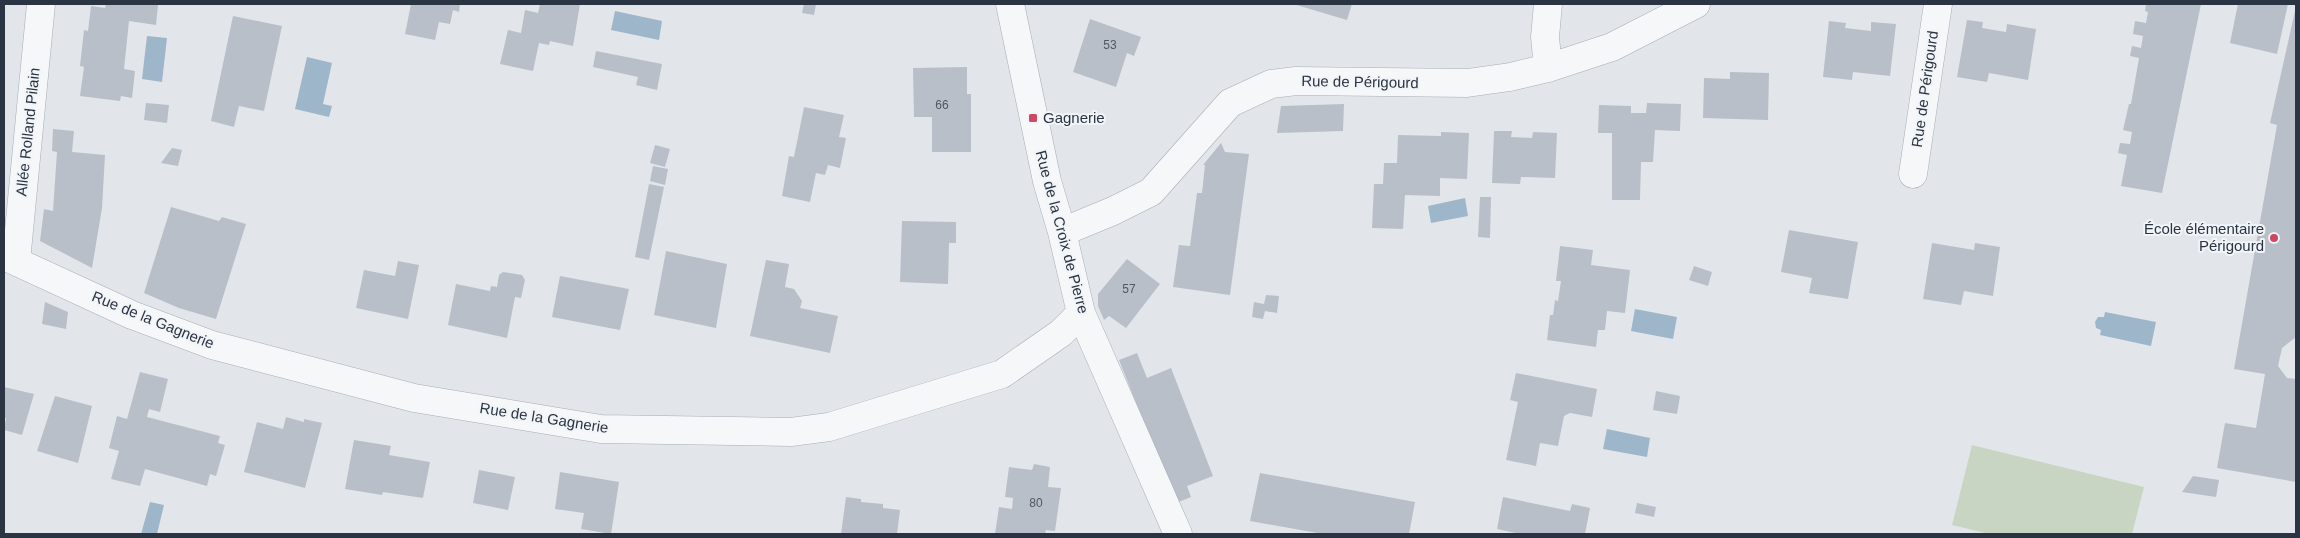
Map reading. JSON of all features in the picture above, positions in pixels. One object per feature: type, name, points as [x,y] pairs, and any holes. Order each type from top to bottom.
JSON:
[{"type":"street","name":"Allée Rolland Pilain","points":[[10,258],[41,4]]},
{"type":"street","name":"Rue de la Croix de Pierre","points":[[1010,4],[1047,181],[1062,232],[1081,313],[1178,534]]},
{"type":"street","points":[[1548,4],[1545,37],[1548,68]]},
{"type":"street","name":"Rue de Périgourd","points":[[1062,232],[1113,211],[1151,192],[1230,103],[1271,84],[1296,81],[1468,83],[1548,68],[1612,47],[1696,4]]},
{"type":"street","name":"Rue de Périgourd","points":[[1912,174],[1938,4]]},
{"type":"street","name":"Rue de la Gagnerie","points":[[10,258],[132,315],[212,345],[414,398],[601,429],[791,432],[829,428],[1002,374],[1061,333],[1081,313]]},
{"type":"green space","points":[[1972,445],[2144,487],[2132,534],[1989,534],[1952,525]]},
{"type":"water","points":[[615,11],[662,21],[659,40],[611,30]]},
{"type":"water","points":[[147,36],[167,38],[162,82],[142,79]]},
{"type":"water","points":[[307,57],[332,63],[323,104],[332,106],[329,117],[295,109]]},
{"type":"water","points":[[1465,198],[1468,216],[1431,223],[1428,206]]},
{"type":"water","points":[[1635,309],[1677,317],[1673,339],[1631,331]]},
{"type":"water","points":[[2105,312],[2156,322],[2151,346],[2100,335],[2101,330],[2096,328],[2095,322],[2098,317],[2104,317]]},
{"type":"water","points":[[1607,429],[1650,438],[1647,457],[1603,449]]},
{"type":"water","points":[[150,502],[164,505],[157,534],[141,534]]},
{"type":"building","points":[[106,4],[158,5],[156,25],[129,21],[124,69],[135,71],[132,98],[121,96],[120,101],[80,96],[84,67],[80,66],[84,30],[88,31],[91,6],[105,8]]},
{"type":"building","points":[[411,4],[460,4],[459,12],[453,10],[450,24],[439,22],[435,40],[405,34]]},
{"type":"building","points":[[540,4],[580,4],[573,46],[550,41],[549,45],[539,43],[533,71],[500,64],[508,30],[521,33],[525,10],[538,13]]},
{"type":"building","points":[[804,4],[816,4],[814,15],[802,13]]},
{"type":"building","points":[[1293,4],[1352,4],[1347,20]]},
{"type":"building","points":[[2146,4],[2201,4],[2162,193],[2121,186],[2127,155],[2118,153],[2120,143],[2130,144],[2132,132],[2123,130],[2129,104],[2131,104],[2139,58],[2130,56],[2132,46],[2141,48],[2143,36],[2133,34],[2135,21],[2146,23],[2148,12],[2145,11]]},
{"type":"building","points":[[2238,4],[2288,4],[2277,54],[2230,43]]},
{"type":"building","name":"École élémentaire Périgourd","points":[[2295,11],[2296,337],[2282,348],[2278,366],[2287,378],[2296,379],[2296,482],[2217,468],[2225,423],[2256,428],[2265,374],[2234,369],[2277,125],[2270,123]]},
{"type":"building","points":[[233,16],[282,26],[264,111],[239,106],[234,127],[211,121]]},
{"type":"building","points":[[1090,19],[1141,37],[1134,56],[1127,53],[1116,87],[1073,72]]},
{"type":"building","points":[[1967,20],[1983,22],[1982,28],[2006,32],[2007,24],[2036,29],[2028,80],[1989,73],[1987,82],[1957,77]]},
{"type":"building","points":[[1829,21],[1846,23],[1845,28],[1871,31],[1871,22],[1896,24],[1890,76],[1853,72],[1852,80],[1823,77]]},
{"type":"building","points":[[596,51],[662,64],[657,90],[636,85],[638,77],[593,67]]},
{"type":"building","points":[[967,67],[967,94],[971,94],[971,152],[932,152],[932,117],[914,117],[913,68]]},
{"type":"building","points":[[1730,72],[1769,73],[1768,120],[1703,118],[1704,78],[1730,79]]},
{"type":"building","points":[[146,103],[169,105],[167,123],[144,120]]},
{"type":"building","points":[[1647,103],[1681,104],[1680,131],[1655,130],[1653,162],[1641,162],[1640,200],[1612,200],[1612,133],[1598,133],[1599,105],[1631,106],[1631,113],[1646,113]]},
{"type":"building","points":[[1344,104],[1343,131],[1277,133],[1281,106]]},
{"type":"building","points":[[804,107],[844,115],[839,137],[846,138],[840,168],[828,165],[825,175],[816,173],[810,202],[782,196],[789,156],[794,157]]},
{"type":"building","points":[[53,129],[74,131],[72,152],[105,155],[102,208],[92,268],[40,241],[44,209],[53,211],[57,152],[52,151]]},
{"type":"building","points":[[1494,131],[1512,131],[1511,137],[1532,138],[1533,132],[1557,133],[1555,178],[1521,177],[1520,184],[1492,183]]},
{"type":"building","points":[[1441,132],[1469,133],[1467,179],[1440,178],[1440,196],[1405,195],[1403,229],[1372,228],[1374,184],[1383,184],[1384,163],[1397,163],[1398,135],[1441,136]]},
{"type":"building","points":[[1221,143],[1225,152],[1249,154],[1230,295],[1173,287],[1179,245],[1190,246],[1197,193],[1202,193],[1205,165],[1203,165]]},
{"type":"building","points":[[655,145],[670,149],[665,167],[650,163]]},
{"type":"building","points":[[172,148],[182,150],[178,166],[161,163]]},
{"type":"building","points":[[653,166],[668,169],[665,185],[650,181]]},
{"type":"building","points":[[649,184],[664,187],[649,260],[635,257]]},
{"type":"building","points":[[1480,197],[1491,197],[1490,238],[1478,237]]},
{"type":"building","points":[[171,207],[219,221],[222,217],[246,224],[216,319],[179,308],[144,293]]},
{"type":"building","points":[[902,221],[956,222],[956,243],[949,243],[948,284],[900,282]]},
{"type":"building","points":[[1789,230],[1858,242],[1848,299],[1809,293],[1812,278],[1781,272]]},
{"type":"building","points":[[1932,243],[1974,250],[1975,243],[2000,247],[1993,296],[1964,291],[1961,305],[1923,299]]},
{"type":"building","points":[[1560,246],[1593,250],[1591,265],[1630,270],[1625,313],[1607,311],[1605,330],[1598,330],[1596,347],[1547,340],[1550,315],[1553,315],[1555,300],[1558,301],[1561,281],[1556,281]]},
{"type":"building","points":[[666,251],[727,264],[716,328],[654,315]]},
{"type":"building","points":[[1127,259],[1160,284],[1126,328],[1109,316],[1104,320],[1098,306],[1098,294]]},
{"type":"building","points":[[766,260],[789,264],[785,287],[794,289],[802,301],[800,308],[838,316],[830,353],[750,336]]},
{"type":"building","points":[[398,261],[419,265],[408,319],[356,308],[364,270],[395,276]]},
{"type":"building","points":[[1694,266],[1712,272],[1708,286],[1689,280]]},
{"type":"building","points":[[503,272],[522,275],[525,280],[521,298],[515,297],[507,338],[448,325],[456,284],[490,291],[491,286],[497,287],[499,275]]},
{"type":"building","points":[[560,276],[629,289],[620,330],[552,317]]},
{"type":"building","points":[[1266,295],[1279,296],[1277,313],[1265,311],[1263,319],[1252,317],[1254,302],[1264,304]]},
{"type":"building","points":[[45,302],[68,312],[66,329],[42,324]]},
{"type":"building","points":[[1137,353],[1147,378],[1171,368],[1213,476],[1187,486],[1191,497],[1176,503],[1119,360]]},
{"type":"building","points":[[140,372],[168,379],[160,412],[149,409],[147,417],[220,436],[218,443],[225,445],[216,476],[210,474],[207,486],[145,469],[140,486],[111,479],[119,451],[109,448],[117,416],[127,419]]},
{"type":"building","points":[[1516,373],[1597,389],[1592,417],[1570,413],[1564,416],[1558,446],[1540,443],[1536,466],[1506,460],[1518,402],[1510,400]]},
{"type":"building","points":[[4,387],[34,394],[22,435],[4,430],[6,418],[4,418]]},
{"type":"building","points":[[1656,391],[1680,396],[1677,414],[1653,410]]},
{"type":"building","points":[[55,396],[92,406],[78,463],[37,451]]},
{"type":"building","points":[[286,417],[304,422],[304,419],[322,423],[305,488],[244,472],[257,422],[283,429]]},
{"type":"building","points":[[354,440],[391,446],[389,455],[430,462],[423,498],[383,492],[382,495],[345,489]]},
{"type":"building","points":[[1034,464],[1050,467],[1048,487],[1061,488],[1055,531],[1046,530],[1045,534],[995,534],[999,507],[1012,509],[1013,498],[1005,497],[1009,467],[1032,470]]},
{"type":"building","points":[[479,470],[515,477],[508,510],[473,503]]},
{"type":"building","points":[[560,472],[619,482],[611,534],[581,529],[584,513],[555,509]]},
{"type":"building","points":[[1260,473],[1415,502],[1409,534],[1323,534],[1250,521]]},
{"type":"building","points":[[2193,476],[2219,480],[2216,497],[2182,492]]},
{"type":"building","points":[[846,497],[861,499],[861,502],[883,504],[883,508],[900,510],[897,534],[841,534]]},
{"type":"building","points":[[1503,497],[1570,511],[1572,504],[1590,508],[1585,534],[1520,534],[1497,529]]},
{"type":"building","points":[[1637,503],[1656,507],[1654,517],[1635,513]]},
{"type":"place","name":"Gagnerie","points":[[1033,118]]},
{"type":"place","name":"École élémentaire Périgourd","points":[[2274,238]]}]
